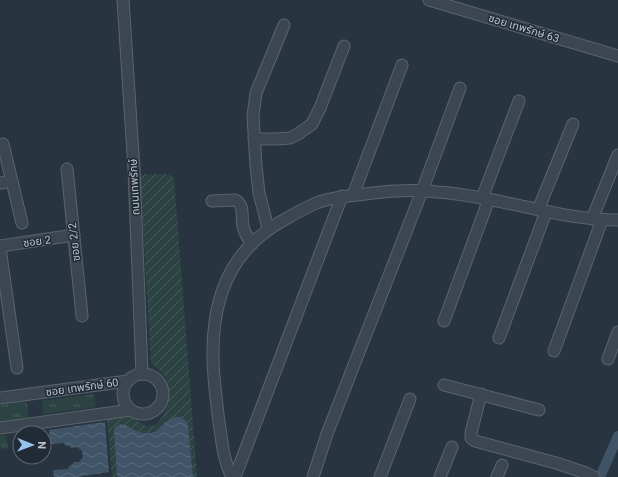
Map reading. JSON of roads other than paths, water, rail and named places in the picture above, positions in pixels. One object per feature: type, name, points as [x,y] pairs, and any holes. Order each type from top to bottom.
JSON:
[{"type":"street","name":"ถนนเทพรักษ์","points":[[123,0],[134,177],[142,374]]},
{"type":"street","name":"ซอย เทพรักษ์ 63","points":[[429,0],[618,56]]},
{"type":"street","points":[[268,228],[259,193],[254,138],[254,116],[256,93],[284,25]]},
{"type":"street","points":[[254,138],[290,138],[312,124],[320,108],[344,46]]},
{"type":"street","points":[[354,195],[402,65]]},
{"type":"street","points":[[313,477],[327,434],[422,191],[460,88]]},
{"type":"street","points":[[444,321],[519,101]]},
{"type":"street","points":[[499,338],[573,124]]},
{"type":"street","points":[[3,144],[22,223]]},
{"type":"street","points":[[554,351],[618,155]]},
{"type":"street","name":"ซอย 2/2","points":[[67,169],[82,316]]},
{"type":"street","points":[[0,183],[12,181]]},
{"type":"street","points":[[232,477],[226,463],[223,449],[216,400],[212,357],[212,337],[216,313],[228,274],[236,261],[268,228],[296,212],[317,203],[342,196],[380,192],[422,191],[485,199],[542,211],[597,220],[618,220]]},
{"type":"street","points":[[235,477],[342,196]]},
{"type":"street","points":[[212,201],[239,201],[241,205],[242,225],[245,234],[252,244]]},
{"type":"street","name":"ซอย 2","points":[[0,247],[74,236]]},
{"type":"street","points":[[0,247],[17,368]]},
{"type":"street","points":[[608,359],[618,332]]},
{"type":"street","points":[[142,374],[148,374],[154,377],[159,381],[162,387],[163,400],[160,406],[150,413],[143,414],[131,410],[124,399],[123,393],[128,381],[137,375],[142,374]]},
{"type":"street","name":"ซอย เทพรักษ์ 60","points":[[0,398],[128,381]]},
{"type":"street","points":[[444,385],[539,410]]},
{"type":"street","points":[[481,394],[471,438],[481,443],[556,463],[586,473],[593,477]]},
{"type":"street","points":[[380,477],[410,399]]},
{"type":"street","points":[[0,428],[131,410]]},
{"type":"street","points":[[440,477],[452,447]]},
{"type":"street","points":[[497,477],[502,465]]},
{"type":"water","points":[[175,417],[184,419],[188,426],[193,477],[117,477],[115,427],[121,424],[142,433],[148,433],[157,430],[167,421]]},
{"type":"water","points":[[105,422],[109,472],[77,477],[54,477],[53,470],[68,469],[73,462],[79,462],[83,457],[82,451],[77,447],[71,448],[70,446],[66,446],[64,443],[52,444],[52,430]]},
{"type":"waterway","points":[[600,477],[618,436]]}]
